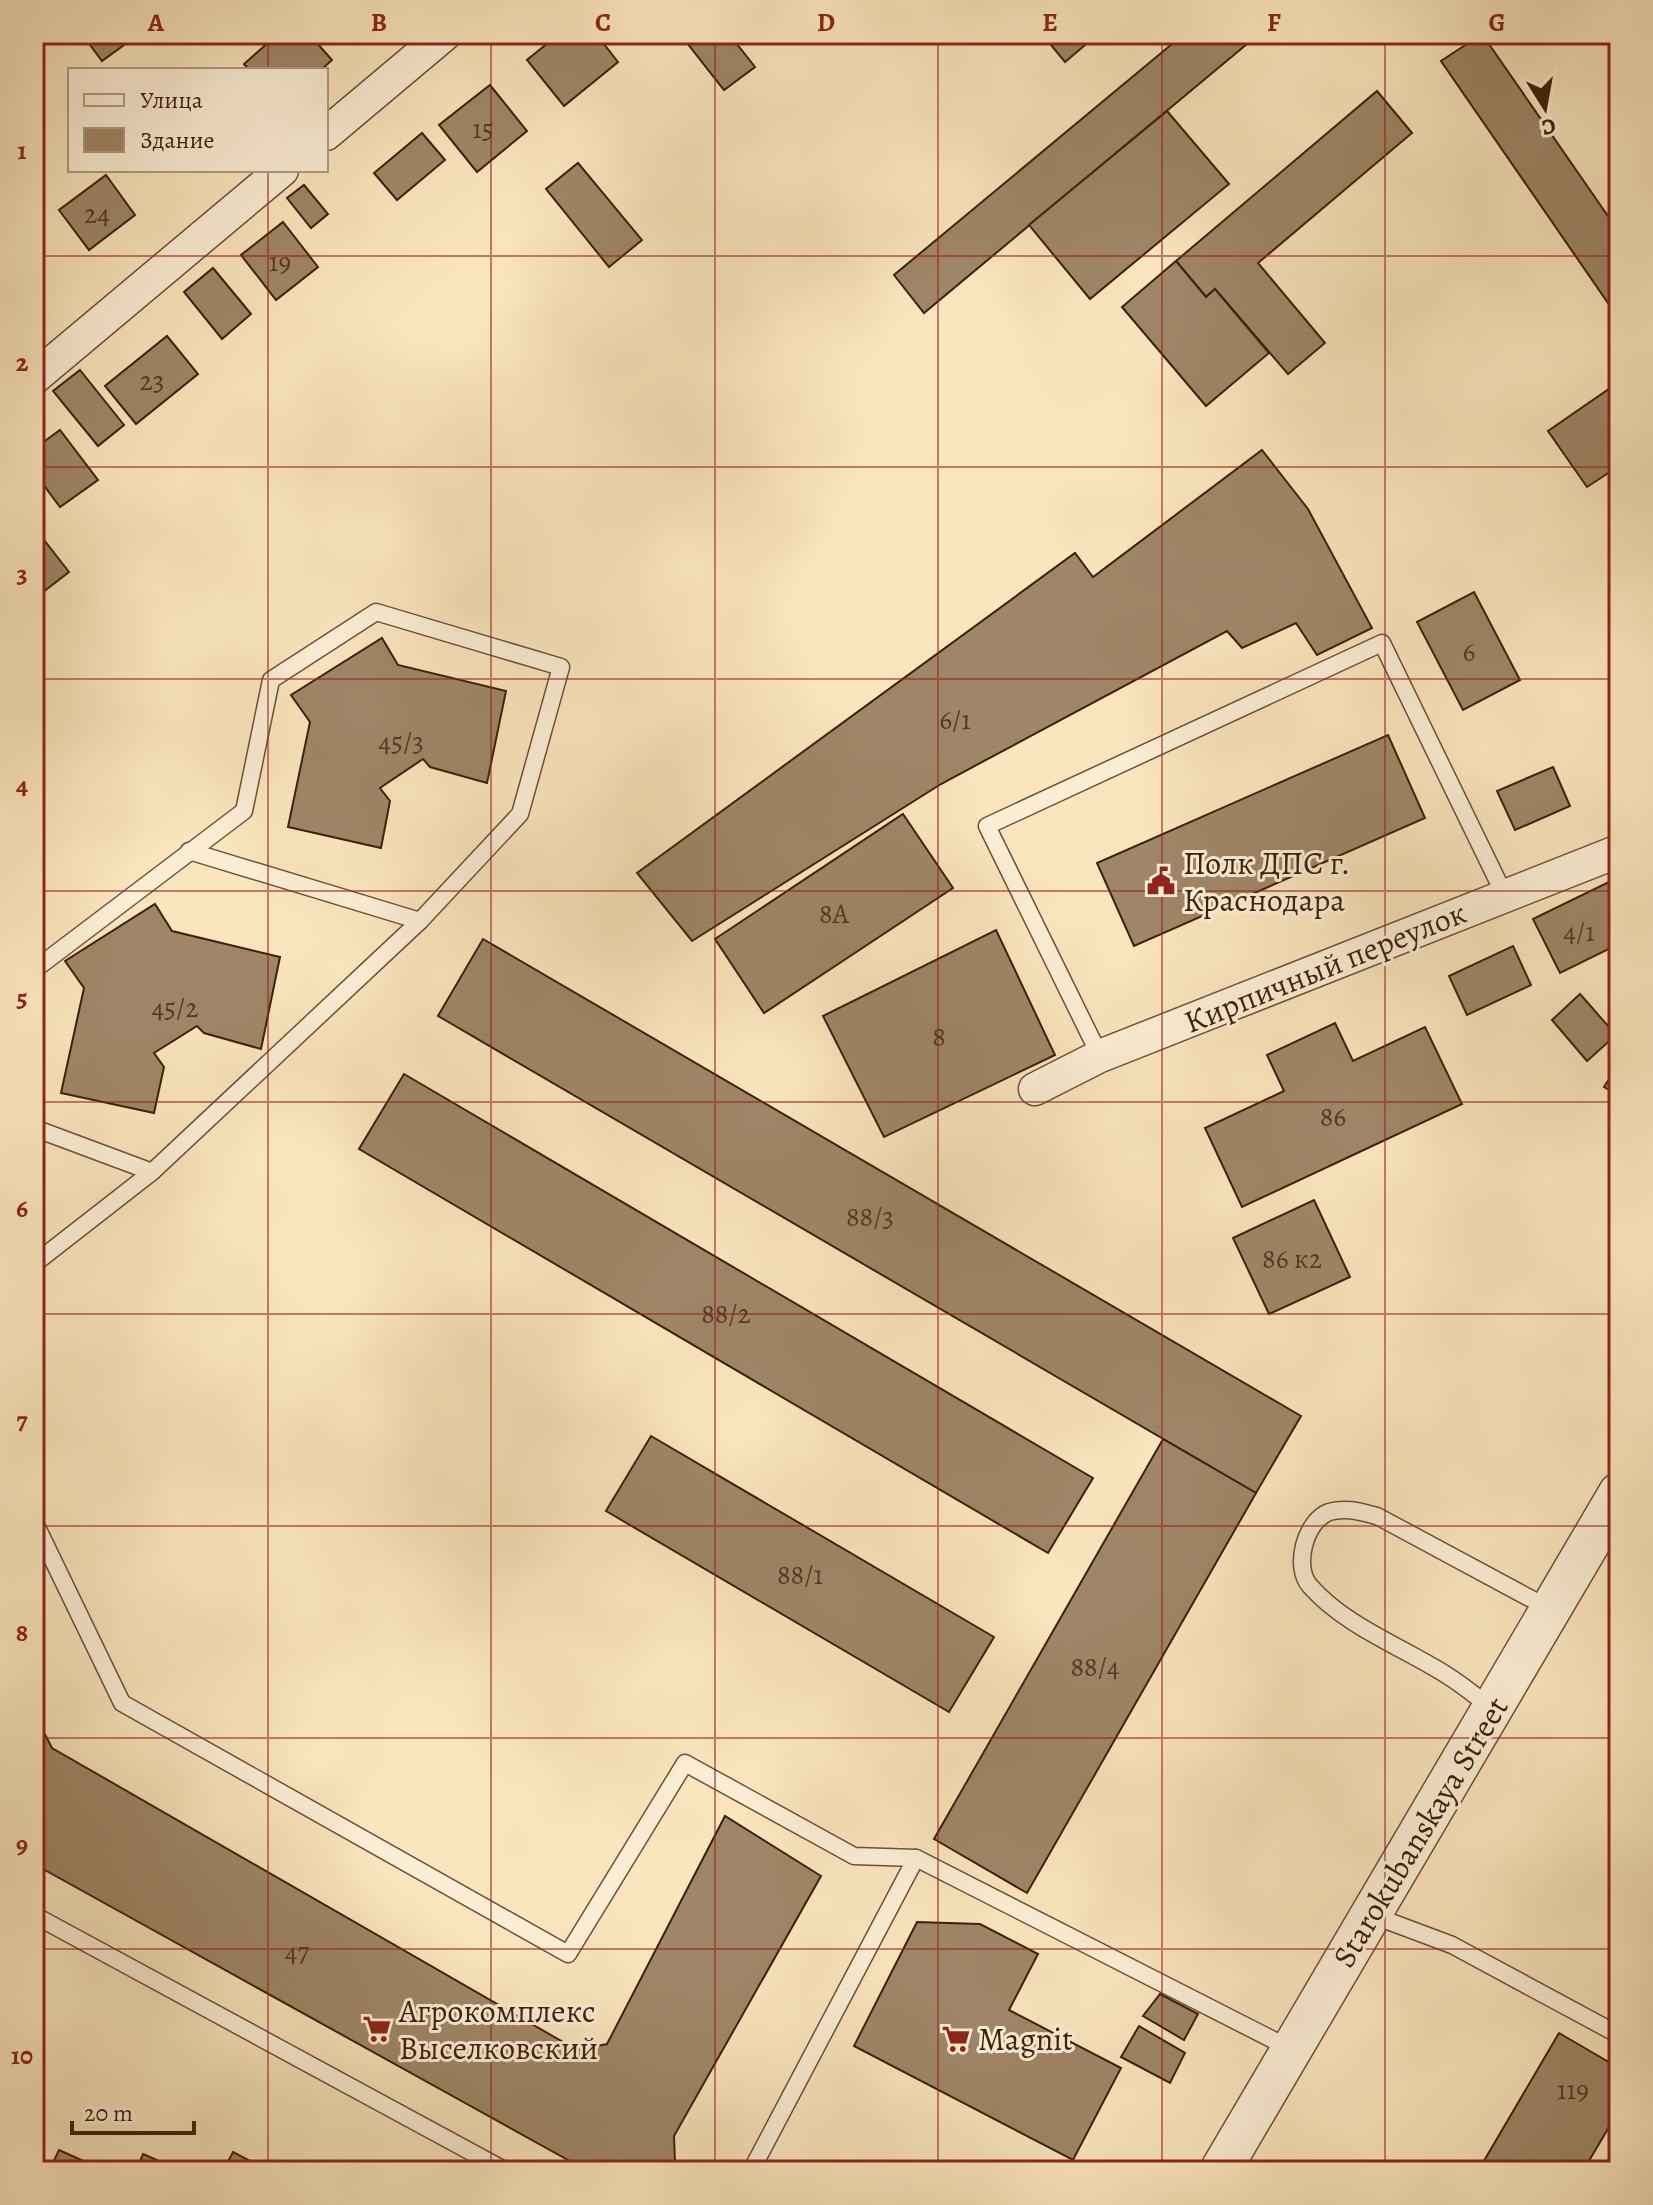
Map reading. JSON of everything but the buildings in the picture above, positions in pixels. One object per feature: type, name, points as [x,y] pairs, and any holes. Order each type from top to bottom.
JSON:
[{"type":"street","points":[[328,132],[445,34]]},
{"type":"street","points":[[34,378],[280,172]]},
{"type":"street","name":"Кирпичный переулок","points":[[1035,1089],[1100,1056],[1619,851]]},
{"type":"street","name":"Starokubanskaya Street","points":[[1220,2171],[1619,1493]]},
{"type":"lane","points":[[34,970],[244,811],[271,680],[376,612],[561,667],[520,814],[420,921],[152,1172],[34,1264]]},
{"type":"lane","points":[[1100,1056],[987,826],[1382,643],[1505,896]]},
{"type":"lane","points":[[189,851],[420,921]]},
{"type":"lane","points":[[34,1128],[152,1172]]},
{"type":"lane","points":[[1493,1709],[1450,1677],[1338,1612],[1307,1583],[1300,1560],[1308,1534],[1326,1513],[1348,1509],[1377,1516],[1551,1610]]},
{"type":"lane","points":[[34,1521],[122,1703],[568,1954],[685,1763],[854,1856],[916,1858],[1291,2049]]},
{"type":"lane","points":[[751,2171],[916,1858]]},
{"type":"lane","points":[[34,1915],[506,2171]]},
{"type":"lane","points":[[1372,1915],[1452,1945],[1619,2035]]},
{"type":"place","name":"Полк ДПС г. Краснодара","points":[[1161,881]]},
{"type":"place","name":"Агрокомплекс Выселковский","points":[[377,2029]]},
{"type":"place","name":"Magnit","points":[[956,2039]]}]
